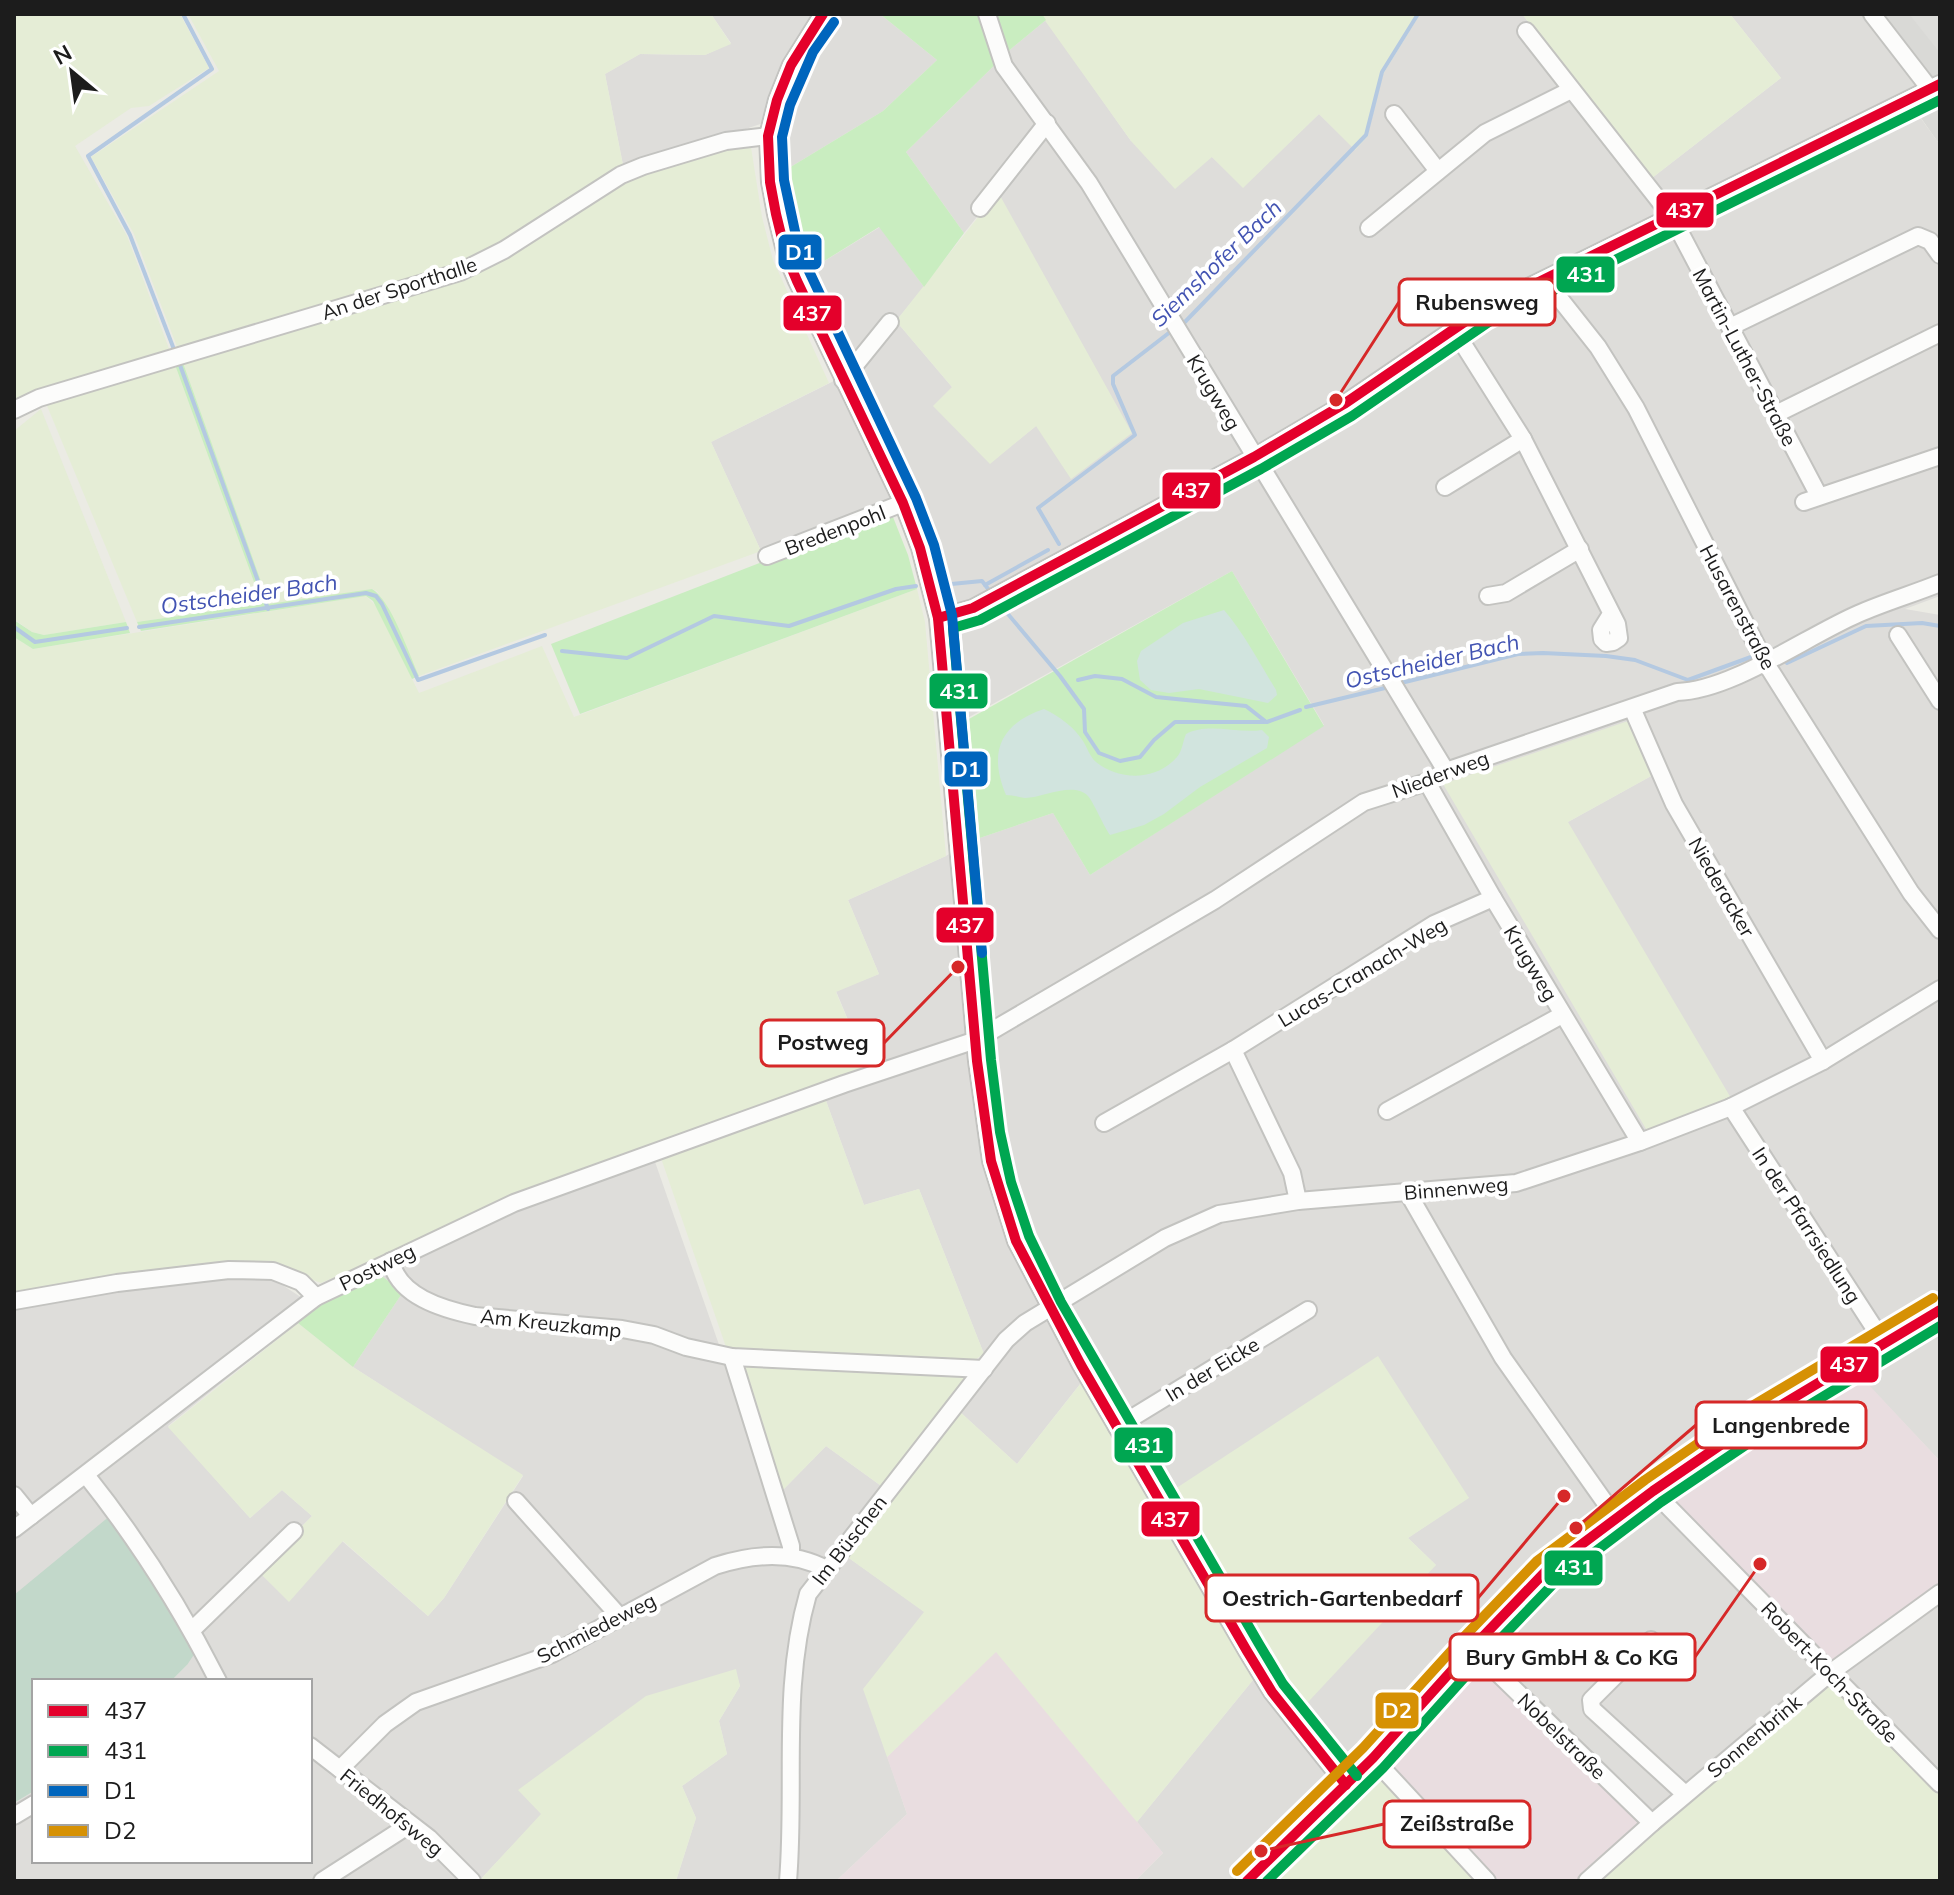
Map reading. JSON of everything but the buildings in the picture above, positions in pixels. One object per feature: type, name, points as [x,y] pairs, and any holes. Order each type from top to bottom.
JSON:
[{"type":"main road","points":[[1247,1881],[1373,1758],[1546,1571],[1653,1491],[1760,1418],[1940,1310]]},
{"type":"street","name":"Krugweg","points":[[987,14],[1004,66],[1089,183],[1446,771]]},
{"type":"street","points":[[938,618],[973,608],[1254,457],[1344,404],[1482,310],[1935,86],[1872,14]]},
{"type":"street","points":[[815,17],[777,100],[768,136],[770,182],[786,255],[903,503],[920,548],[938,618],[976,1040],[986,1134],[997,1186],[1016,1241],[1049,1309],[1117,1427],[1272,1692],[1346,1785]]},
{"type":"street","name":"Martin-Luther-Straße","points":[[1526,31],[1672,217],[1776,414],[1811,499],[1940,456]]},
{"type":"street","points":[[1369,228],[1485,133],[1571,90]]},
{"type":"street","points":[[1394,114],[1438,171]]},
{"type":"street","points":[[980,208],[1047,123]]},
{"type":"street","name":"An der Sporthalle","points":[[14,410],[54,393],[460,272],[504,250],[621,175],[726,141],[768,136]]},
{"type":"street","points":[[1730,327],[1918,236],[1930,241],[1940,255]]},
{"type":"street","name":"Husarenstraße","points":[[1545,280],[1598,347],[1636,408],[1765,662],[1911,893],[1940,930]]},
{"type":"street","points":[[843,380],[890,322]]},
{"type":"street","points":[[1453,328],[1523,439],[1611,614]]},
{"type":"street","points":[[1776,414],[1940,333]]},
{"type":"street","points":[[1445,487],[1523,439]]},
{"type":"street","name":"Bredenpohl","points":[[767,556],[903,503]]},
{"type":"street","points":[[1488,596],[1506,593],[1580,549]]},
{"type":"street","name":"Niederweg","points":[[976,1040],[1215,900],[1364,802],[1677,692],[1695,692],[1765,662],[1858,614],[1940,583]]},
{"type":"street","points":[[1898,635],[1940,701]]},
{"type":"street","name":"Niederacker","points":[[1632,708],[1674,804],[1823,1061]]},
{"type":"street","name":"Krugweg","points":[[1427,782],[1562,1015],[1640,1142]]},
{"type":"street","name":"Lucas-Cranach-Weg","points":[[1104,1123],[1233,1050],[1434,924],[1493,898]]},
{"type":"street","name":"Binnenweg","points":[[1049,1309],[1165,1238],[1219,1214],[1298,1201],[1516,1183],[1640,1142],[1731,1107],[1823,1061],[1940,989]]},
{"type":"street","points":[[1387,1111],[1562,1015]]},
{"type":"street","name":"Postweg","points":[[14,1529],[316,1297],[514,1203],[844,1084],[976,1040]]},
{"type":"street","points":[[1233,1050],[1292,1173],[1298,1201]]},
{"type":"street","name":"In der Pfarrsiedlung","points":[[1731,1107],[1884,1343]]},
{"type":"street","points":[[1408,1193],[1503,1358],[1616,1518]]},
{"type":"street","name":"Am Kreuzkamp","points":[[391,1261],[394,1276],[410,1292],[451,1311],[530,1322],[622,1329],[732,1357],[984,1369]]},
{"type":"street","points":[[14,1301],[117,1283],[229,1270],[273,1271],[301,1282],[316,1297]]},
{"type":"street","name":"Im Büschen","points":[[788,1881],[789,1720],[800,1621],[808,1594],[1006,1340],[1025,1323],[1049,1309]]},
{"type":"street","name":"In der Eicke","points":[[1117,1427],[1308,1310]]},
{"type":"street","points":[[732,1357],[791,1546],[791,1556]]},
{"type":"street","points":[[86,1475],[119,1517],[192,1630],[217,1679]]},
{"type":"street","name":"Robert-Koch-Straße","points":[[1653,1491],[1940,1784]]},
{"type":"street","points":[[14,1495],[31,1516]]},
{"type":"street","points":[[516,1501],[619,1616]]},
{"type":"street","points":[[192,1630],[294,1531]]},
{"type":"street","name":"Schmiedeweg","points":[[340,1769],[385,1724],[416,1702],[552,1654],[715,1566],[742,1557],[791,1556],[813,1561],[826,1569]]},
{"type":"street","name":"Sonnenbrink","points":[[1587,1881],[1830,1673],[1940,1594]]},
{"type":"street","points":[[1651,1640],[1591,1700],[1592,1709],[1685,1794]]},
{"type":"street","name":"Nobelstraße","points":[[1472,1648],[1652,1823]]},
{"type":"street","name":"Friedhofsweg","points":[[312,1748],[429,1838],[472,1881]]},
{"type":"street","points":[[1373,1758],[1487,1881]]},
{"type":"street","points":[[14,1816],[32,1805]]},
{"type":"street","points":[[322,1881],[409,1825]]},
{"type":"shaded area","points":[[711,14],[880,14],[937,60],[883,111],[774,177],[778,118],[624,170],[605,74],[640,54],[705,55],[731,43]]},
{"type":"shaded area","points":[[1420,14],[1522,14],[1652,178],[1781,78],[1730,14],[1877,14],[1940,95],[1914,109],[1940,145],[1940,596],[1905,609],[1940,615],[1940,1461],[1853,1369],[1940,1591],[1940,1788],[1652,1826],[1352,1793],[1258,1881],[1135,1881],[1163,1853],[1137,1822],[1262,1669],[1436,1565],[1408,1538],[1469,1497],[1154,1502],[1084,1379],[1017,1464],[959,1411],[995,1364],[984,1354],[919,1189],[864,1205],[825,1098],[868,1068],[836,991],[879,974],[848,900],[946,856],[968,842],[1053,813],[1090,875],[1324,725],[1232,571],[953,726],[904,494],[761,551],[711,442],[846,375],[800,276],[880,227],[924,287],[896,321],[952,387],[990,463],[1036,426],[997,192],[964,233],[906,152],[1012,48],[1046,20],[1131,141],[1212,157],[1243,187],[1319,114],[1355,149],[1367,137],[1383,74]],"holes":[[[1631,720],[1653,775],[1568,822]]]},
{"type":"shaded area","points":[[1877,14],[1940,14],[1940,94]]},
{"type":"shaded area","points":[[1909,14],[1940,14],[1940,53]]},
{"type":"shaded area","points":[[1940,94],[1940,145],[1914,108]]},
{"type":"shaded area","points":[[1224,610],[1276,690],[1277,695],[1268,703],[1199,689],[1169,693],[1151,690],[1140,680],[1137,661],[1141,651],[1183,623]]},
{"type":"shaded area","points":[[1044,709],[1075,731],[1096,762],[1116,773],[1127,775],[1159,771],[1179,755],[1186,734],[1195,731],[1262,730],[1269,737],[1267,748],[1200,787],[1164,814],[1144,825],[1110,835],[1090,799],[1082,792],[1066,790],[1025,798],[1006,795],[998,766],[1002,742],[1017,723]]},
{"type":"shaded area","points":[[654,1159],[772,1496],[779,1494],[826,1446],[884,1488],[846,1556],[925,1612],[864,1689],[907,1814],[836,1881],[676,1881],[696,1818],[682,1786],[727,1754],[719,1721],[740,1686],[735,1670],[519,1790],[542,1814],[479,1881],[14,1881],[14,1803],[32,1792],[32,1863],[312,1863],[312,1679],[173,1679],[187,1665],[14,1595],[14,1307],[117,1288],[230,1277],[273,1279],[316,1307],[168,1426],[250,1518],[282,1490],[312,1516],[258,1571],[289,1601],[342,1541],[428,1616],[444,1598],[523,1476],[353,1367],[403,1292],[379,1274],[518,1211]]},
{"type":"shaded area","points":[[1854,1369],[1940,1461],[1940,1591],[1830,1671],[1657,1496]]},
{"type":"shaded area","points":[[996,1651],[1163,1853],[1135,1881],[836,1881],[907,1814],[887,1757]]},
{"type":"shaded area","points":[[1472,1657],[1652,1826],[1592,1881],[1482,1881],[1375,1767]]},
{"type":"green space","points":[[14,14],[180,14],[209,68],[149,106],[131,108],[75,146],[127,236],[171,354],[14,406]]},
{"type":"green space","points":[[188,14],[711,14],[731,44],[705,55],[640,54],[605,74],[624,170],[503,246],[458,268],[179,352],[134,234],[91,157],[219,71]]},
{"type":"green space","points":[[880,14],[1042,14],[1046,20],[1012,48],[906,152],[964,233],[924,287],[879,227],[800,276],[774,177],[883,111],[937,60]]},
{"type":"green space","points":[[1042,14],[1420,14],[1383,74],[1367,137],[1355,150],[1319,114],[1243,188],[1212,157],[1175,189],[1131,141]]},
{"type":"green space","points":[[1522,14],[1730,14],[1781,78],[1652,178]]},
{"type":"green space","points":[[750,141],[762,217],[773,260],[829,383],[711,442],[761,551],[419,676],[377,591],[372,589],[269,605],[182,360],[459,276],[627,177]]},
{"type":"green space","points":[[998,192],[1132,433],[1071,479],[1036,426],[990,464],[933,406],[952,387],[896,321]]},
{"type":"green space","points":[[182,360],[269,604],[372,589],[393,616],[419,676],[412,679],[373,601],[366,596],[141,631],[137,622],[262,604],[174,362]]},
{"type":"green space","points":[[174,362],[262,604],[137,622],[45,401]]},
{"type":"green space","points":[[41,409],[126,622],[44,635],[32,632],[14,619],[14,431]]},
{"type":"green space","points":[[891,512],[917,589],[580,714],[551,644]]},
{"type":"green space","points":[[1232,571],[1324,726],[1090,875],[1053,813],[968,842],[960,724]]},
{"type":"green space","points":[[917,589],[925,622],[946,856],[848,900],[879,974],[836,992],[868,1068],[513,1201],[321,1283],[273,1265],[14,1295],[14,637],[33,649],[366,596],[376,606],[419,693],[542,646],[574,717]]},
{"type":"green space","points":[[14,620],[32,632],[44,635],[126,622],[130,633],[33,649],[14,637]]},
{"type":"green space","points":[[1631,720],[1653,775],[1568,822],[1731,1098],[1649,1134],[1443,784]]},
{"type":"green space","points":[[825,1098],[864,1205],[919,1189],[984,1354],[968,1364],[727,1350],[661,1158]]},
{"type":"green space","points":[[379,1274],[403,1292],[353,1367],[298,1323],[316,1307]]},
{"type":"green space","points":[[298,1323],[353,1367],[523,1475],[444,1598],[428,1616],[343,1541],[289,1602],[258,1571],[312,1516],[282,1490],[250,1518],[168,1427]]},
{"type":"green space","points":[[1378,1356],[1469,1498],[1408,1538],[1436,1565],[1295,1716],[1262,1669],[1137,1822],[996,1652],[887,1757],[863,1689],[924,1612],[846,1556],[959,1411],[1017,1464],[1085,1378],[1155,1502]]},
{"type":"green space","points":[[739,1361],[969,1377],[884,1488],[826,1446],[779,1494]]},
{"type":"green space","points":[[111,1515],[197,1650],[173,1679],[32,1679],[32,1792],[14,1803],[14,1595]]},
{"type":"green space","points":[[736,1669],[740,1686],[719,1721],[727,1754],[682,1786],[696,1818],[676,1881],[479,1881],[541,1814],[518,1790],[646,1696]]},
{"type":"green space","points":[[1830,1676],[1940,1788],[1940,1881],[1592,1881]]},
{"type":"green space","points":[[1375,1767],[1482,1881],[1258,1881],[1352,1793]]},
{"type":"waterway","points":[[175,352],[130,235],[88,156],[212,69],[183,14]]},
{"type":"waterway","name":"Siemshofer Bach","points":[[1182,325],[1366,135],[1382,72],[1418,14]]},
{"type":"waterway","name":"Siemshofer Bach","points":[[1059,544],[1038,508],[1135,435],[1113,384],[1113,376],[1174,329]]},
{"type":"waterway","points":[[180,365],[268,609]]},
{"type":"waterway","name":"Siemshofer Bach","points":[[985,585],[1048,550]]},
{"type":"waterway","name":"Ostscheider Bach","points":[[941,585],[982,581],[992,594]]},
{"type":"waterway","name":"Ostscheider Bach","points":[[562,651],[627,658],[714,616],[789,626],[896,589],[916,586]]},
{"type":"waterway","name":"Ostscheider Bach","points":[[139,627],[366,593],[376,596],[382,604],[418,680],[545,635]]},
{"type":"waterway","name":"Ostscheider Bach","points":[[997,601],[1084,709],[1085,732],[1099,753],[1120,761],[1140,757],[1175,722],[1267,722],[1300,710]]},
{"type":"waterway","name":"Ostscheider Bach","points":[[1787,663],[1866,626],[1922,623],[1940,626]]},
{"type":"waterway","name":"Ostscheider Bach","points":[[14,627],[35,642],[127,628]]},
{"type":"waterway","name":"Ostscheider Bach","points":[[1397,684],[1518,654],[1606,656],[1635,660],[1688,680],[1751,657]]},
{"type":"waterway","points":[[1078,680],[1095,676],[1122,679],[1156,697],[1246,706],[1265,721]]},
{"type":"waterway","name":"Ostscheider Bach","points":[[1306,707],[1389,687]]},
{"type":"transit line","name":"437","points":[[823,14],[791,65],[777,100],[768,136],[770,182],[786,255],[903,503],[920,548],[938,618],[977,1061],[991,1161],[1016,1241],[1081,1365],[1272,1692],[1346,1785]]},
{"type":"transit line","name":"D1","points":[[834,22],[813,52],[790,105],[782,137],[784,180],[799,250],[916,498],[934,545],[952,615],[982,953]]},
{"type":"transit line","name":"437","points":[[938,618],[973,608],[1254,457],[1344,404],[1482,310],[1940,84]]},
{"type":"transit line","name":"431","points":[[1357,1776],[1283,1684],[1061,1302],[1029,1236],[1011,1182],[1000,1132],[953,628],[980,620],[1261,469],[1352,416],[1489,322],[1940,100]]},
{"type":"transit line","name":"D2","points":[[1237,1871],[1363,1748],[1537,1561],[1645,1480],[1752,1406],[1933,1298]]},
{"type":"transit line","name":"437","points":[[1247,1881],[1373,1758],[1546,1571],[1653,1491],[1760,1418],[1940,1310]]},
{"type":"transit line","name":"431","points":[[1267,1881],[1383,1768],[1555,1582],[1661,1502],[1768,1430],[1940,1326]]},
{"type":"place","name":"Rubensweg","points":[[1336,400]]},
{"type":"place","name":"Postweg","points":[[958,967]]},
{"type":"place","name":"Oestrich-Gartenbedarf","points":[[1564,1496]]},
{"type":"place","name":"Langenbrede","points":[[1576,1528]]},
{"type":"place","name":"Bury GmbH & Co KG","points":[[1760,1564]]},
{"type":"place","name":"Zeißstraße","points":[[1261,1851]]}]
